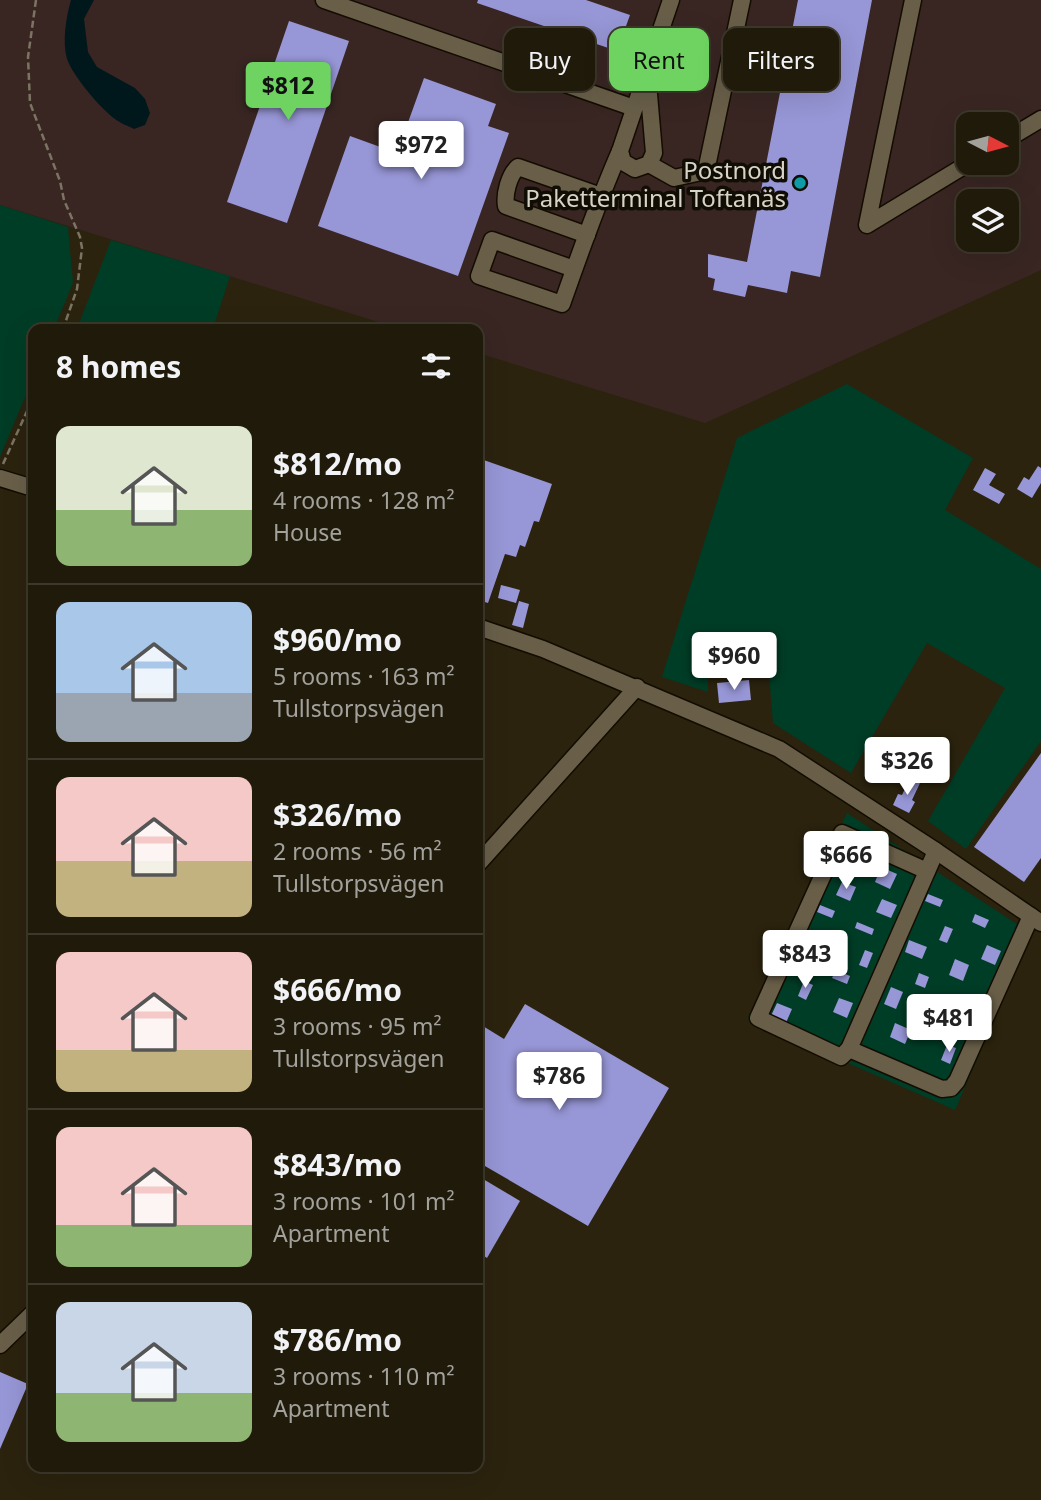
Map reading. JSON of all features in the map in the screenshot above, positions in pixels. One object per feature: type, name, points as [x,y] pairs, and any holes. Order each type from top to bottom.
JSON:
[{"type":"street","points":[[324,0],[634,108]]},
{"type":"street","points":[[662,28],[671,0]]},
{"type":"street","points":[[649,164],[674,178],[706,171],[742,0]]},
{"type":"street","points":[[913,0],[867,225],[956,171]]},
{"type":"street","points":[[574,269],[492,240],[480,276],[562,304],[640,91]]},
{"type":"street","points":[[620,151],[623,162],[635,169],[649,164],[654,153],[649,91]]},
{"type":"street","points":[[1019,132],[1041,119]]},
{"type":"street","points":[[587,235],[506,206],[507,188],[514,170],[518,167],[601,196]]},
{"type":"street","points":[[0,478],[28,486]]},
{"type":"street","points":[[483,629],[543,649],[637,687],[779,749],[1036,920],[957,1082],[951,1088],[942,1089],[849,1049]]},
{"type":"street","points":[[483,858],[637,687]]},
{"type":"street","points":[[927,871],[842,833],[758,1018],[841,1056],[849,1049],[936,851]]},
{"type":"street","points":[[0,1345],[28,1318]]},
{"type":"path","points":[[36,0],[28,57],[30,103],[61,181],[64,200],[82,248],[77,289],[64,324]]},
{"type":"path","points":[[0,470],[28,408]]},
{"type":"shaded area","points":[[0,0],[1041,0],[1041,270],[705,423],[483,355],[483,324],[385,324],[0,205]]},
{"type":"green space","points":[[0,205],[68,227],[73,283],[56,324],[28,324],[28,390],[0,457]]},
{"type":"green space","points":[[111,240],[230,276],[215,324],[79,324]]},
{"type":"green space","points":[[847,384],[973,458],[945,510],[1041,569],[1041,741],[966,849],[928,821],[1005,688],[927,643],[851,773],[773,723],[766,636],[707,644],[708,692],[662,677],[737,438]]},
{"type":"green space","points":[[847,813],[1032,934],[955,1110],[747,1019]]},
{"type":"water","points":[[71,0],[94,0],[84,19],[88,52],[97,67],[135,88],[145,99],[150,113],[145,125],[134,129],[115,119],[88,91],[70,66],[65,37]]},
{"type":"building","points":[[478,0],[586,0],[630,15],[625,28],[609,28],[609,48],[595,43],[595,28],[550,28],[477,3]]},
{"type":"building","name":"Postnord Paketterminal Toftanäs","points":[[798,0],[872,0],[820,277],[791,271],[787,293],[748,285],[745,297],[713,290],[715,279],[708,277],[708,254],[747,262],[780,91],[839,91],[839,28],[793,28]]},
{"type":"building","points":[[289,21],[349,41],[287,223],[227,202]]},
{"type":"building","points":[[424,78],[496,104],[488,126],[509,133],[458,276],[318,226],[350,136],[397,153]]},
{"type":"building","points":[[483,460],[552,484],[539,522],[534,521],[525,547],[520,545],[516,557],[505,554],[488,603],[483,602]]},
{"type":"building","points":[[1038,466],[1041,468],[1041,483],[1032,498],[1017,489],[1024,477],[1029,480]]},
{"type":"building","points":[[985,468],[996,474],[989,485],[1005,494],[999,504],[973,490]]},
{"type":"building","points":[[501,585],[520,590],[516,603],[498,598]]},
{"type":"building","points":[[519,601],[529,604],[523,628],[512,625]]},
{"type":"building","points":[[749,680],[751,700],[719,703],[717,683]]},
{"type":"building","points":[[892,753],[916,765],[909,779],[885,767]]},
{"type":"building","points":[[1041,753],[1041,858],[1024,882],[974,847]]},
{"type":"building","points":[[910,778],[920,783],[909,813],[893,805],[898,794],[902,795]]},
{"type":"building","points":[[842,850],[859,857],[854,872],[836,864]]},
{"type":"building","points":[[881,867],[897,874],[890,889],[875,882]]},
{"type":"building","points":[[842,882],[856,887],[850,901],[836,895]]},
{"type":"building","points":[[928,894],[943,900],[940,907],[925,901]]},
{"type":"building","points":[[882,899],[897,905],[891,918],[876,912]]},
{"type":"building","points":[[820,905],[835,911],[832,918],[817,912]]},
{"type":"building","points":[[975,914],[989,920],[985,928],[972,922]]},
{"type":"building","points":[[857,922],[874,929],[872,935],[855,928]]},
{"type":"building","points":[[945,926],[953,929],[947,943],[939,940]]},
{"type":"building","points":[[821,930],[838,938],[832,952],[815,945]]},
{"type":"building","points":[[909,940],[927,947],[922,959],[905,952]]},
{"type":"building","points":[[987,945],[1001,951],[995,965],[981,959]]},
{"type":"building","points":[[865,950],[873,953],[867,968],[859,965]]},
{"type":"building","points":[[798,954],[813,960],[810,968],[795,961]]},
{"type":"building","points":[[955,959],[969,965],[963,981],[949,975]]},
{"type":"building","points":[[836,970],[850,976],[847,984],[832,978]]},
{"type":"building","points":[[919,973],[929,977],[925,988],[915,984]]},
{"type":"building","points":[[804,981],[813,985],[806,1000],[798,996]]},
{"type":"building","points":[[891,987],[903,992],[896,1009],[884,1004]]},
{"type":"building","points":[[963,997],[975,1001],[970,1014],[958,1009]]},
{"type":"building","points":[[839,998],[853,1003],[847,1018],[833,1012]]},
{"type":"building","points":[[777,1003],[792,1009],[785,1025],[770,1018]]},
{"type":"building","points":[[525,1004],[669,1088],[588,1226],[483,1165],[483,1026],[504,1039]]},
{"type":"building","points":[[936,1009],[949,1014],[944,1026],[931,1020]]},
{"type":"building","points":[[895,1023],[911,1030],[905,1044],[890,1037]]},
{"type":"building","points":[[947,1045],[956,1048],[950,1064],[941,1060]]},
{"type":"building","points":[[483,1179],[520,1201],[487,1258],[483,1255]]},
{"type":"building","points":[[0,1372],[28,1384],[0,1449]]},
{"type":"place","name":"Postnord Paketterminal Toftanäs","points":[[800,183]]}]
